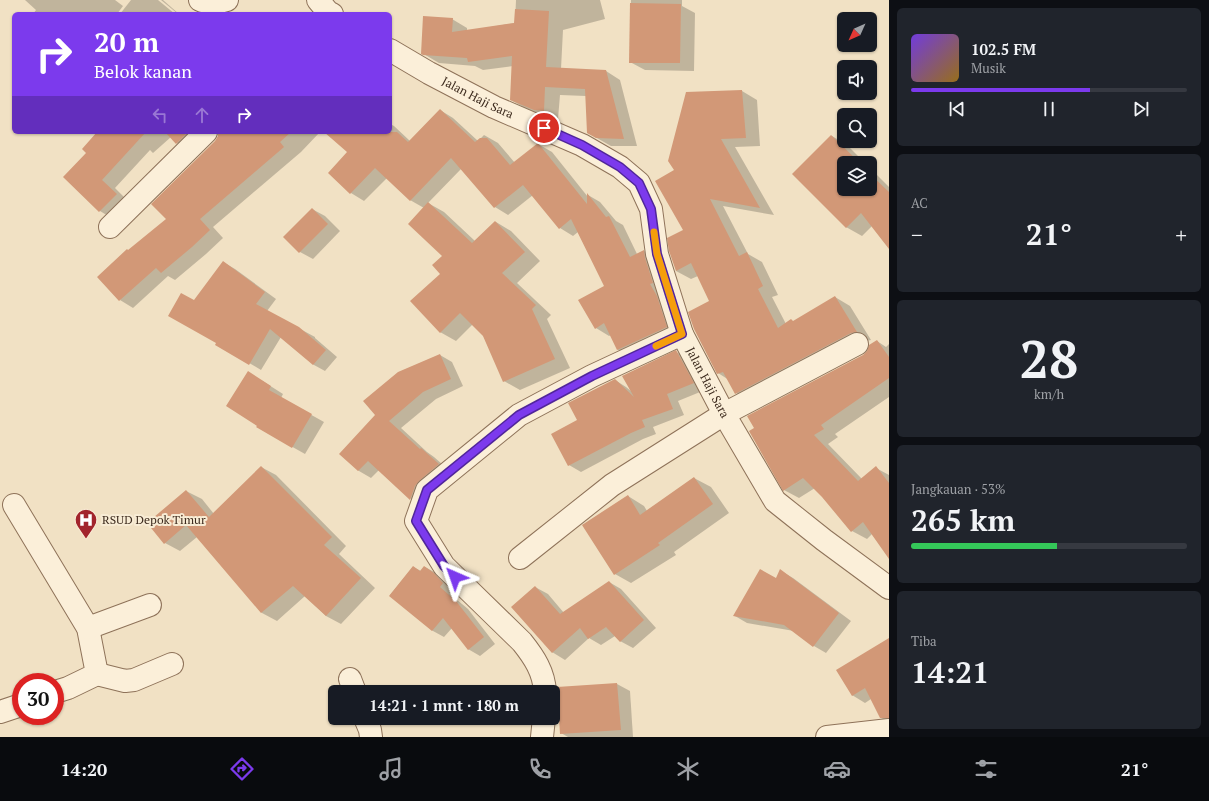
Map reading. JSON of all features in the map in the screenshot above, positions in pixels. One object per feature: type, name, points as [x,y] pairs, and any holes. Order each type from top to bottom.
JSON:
[{"type":"street","points":[[200,0],[203,2],[227,0]]},
{"type":"street","name":"Jalan Haji Sara","points":[[392,51],[429,73],[494,107],[582,145],[620,167],[639,183],[651,209],[657,254],[682,334],[724,414],[775,501],[824,540],[889,588]]},
{"type":"street","points":[[110,226],[204,134]]},
{"type":"street","points":[[545,685],[540,669],[532,654],[522,642],[444,566],[416,521],[427,490],[519,415],[592,376],[682,334]]},
{"type":"street","points":[[520,558],[612,485],[724,414],[857,344]]},
{"type":"street","points":[[14,505],[88,628],[97,674]]},
{"type":"street","points":[[88,628],[150,605]]},
{"type":"street","points":[[64,689],[97,674],[125,681],[134,680],[172,664]]},
{"type":"street","points":[[0,712],[12,708]]},
{"type":"street","points":[[368,725],[371,737]]},
{"type":"street","points":[[542,737],[543,725]]},
{"type":"street","points":[[826,737],[889,730]]},
{"type":"building","points":[[630,3],[681,4],[680,63],[629,63]]},
{"type":"building","points":[[515,9],[549,11],[546,67],[606,70],[624,139],[596,138],[587,133],[585,89],[545,87],[544,111],[534,110],[510,100],[512,56],[468,62],[467,58],[421,54],[423,16],[453,18],[452,32],[514,23]]},
{"type":"building","points":[[742,90],[746,138],[721,139],[760,208],[710,199],[739,256],[747,252],[763,286],[758,289],[778,328],[791,319],[793,321],[835,296],[857,332],[851,333],[735,394],[723,372],[717,374],[694,329],[688,312],[709,301],[691,263],[676,271],[669,251],[667,238],[683,230],[655,181],[674,170],[668,161],[686,92]]},
{"type":"building","points":[[440,109],[475,142],[480,138],[487,138],[510,165],[538,143],[587,204],[587,193],[606,217],[609,216],[630,257],[644,250],[653,283],[650,284],[657,296],[667,327],[617,350],[604,323],[595,329],[578,300],[604,286],[571,219],[559,229],[523,185],[494,208],[451,158],[410,201],[375,168],[350,194],[328,173],[347,152],[326,134],[392,134],[392,132],[397,132],[408,142]]},
{"type":"building","points":[[95,134],[144,134],[102,180],[117,194],[99,212],[63,177],[86,153],[82,149]]},
{"type":"building","points":[[167,134],[186,134],[176,144]]},
{"type":"building","points":[[218,134],[289,134],[280,142],[284,147],[200,219],[210,230],[161,273],[156,268],[119,301],[97,277],[127,249],[128,250],[166,219],[151,204],[215,141]]},
{"type":"building","points":[[831,135],[837,141],[837,148],[844,148],[853,156],[837,156],[837,196],[877,196],[877,181],[889,192],[889,249],[861,213],[846,228],[792,174]]},
{"type":"building","points":[[428,202],[472,243],[495,221],[525,252],[502,273],[536,305],[532,309],[555,359],[503,382],[483,336],[460,313],[440,333],[410,301],[440,274],[432,265],[442,256],[408,224]]},
{"type":"building","points":[[312,208],[328,224],[299,253],[283,237]]},
{"type":"building","points":[[223,261],[265,292],[256,304],[299,327],[326,350],[313,365],[270,329],[249,365],[215,345],[216,343],[168,316],[181,293],[194,300]]},
{"type":"building","points":[[877,340],[889,357],[889,378],[821,425],[824,429],[814,435],[858,481],[876,466],[889,483],[889,559],[863,522],[851,532],[822,497],[803,478],[783,491],[749,431],[754,428],[747,416],[863,355],[867,351],[869,345]]},
{"type":"building","points":[[676,350],[694,383],[667,394],[673,409],[642,420],[645,427],[568,466],[551,434],[577,420],[568,403],[615,379],[634,397],[622,376]]},
{"type":"building","points":[[440,354],[451,379],[423,392],[389,421],[439,464],[419,481],[415,486],[410,500],[368,461],[358,471],[339,454],[375,415],[363,401],[398,372]]},
{"type":"building","points":[[248,371],[271,386],[269,390],[312,414],[292,448],[256,427],[257,426],[226,406]]},
{"type":"building","points":[[261,466],[332,537],[324,545],[361,578],[326,616],[293,586],[261,613],[186,525],[164,544],[147,523],[186,490],[209,517]]},
{"type":"building","points":[[694,477],[713,504],[658,543],[660,545],[614,575],[582,525],[628,495],[640,515]]},
{"type":"building","points":[[413,566],[420,571],[424,566],[434,573],[443,583],[440,587],[456,601],[484,637],[468,650],[443,618],[432,631],[389,596]]},
{"type":"building","points":[[760,569],[776,578],[780,569],[839,613],[813,647],[784,625],[733,616]]},
{"type":"building","points":[[609,581],[644,620],[620,642],[606,627],[588,639],[580,628],[552,653],[511,607],[535,586],[560,614]]},
{"type":"building","points":[[889,638],[889,718],[880,718],[865,688],[852,696],[836,670]]},
{"type":"building","points":[[617,683],[621,730],[560,734],[560,687]]},
{"type":"slow traffic","points":[[654,232],[657,254],[682,334],[656,346]]},
{"type":"place","name":"RSUD Depok Timur","points":[[86,540]]},
{"type":"route","points":[[455,577],[444,566],[416,521],[427,490],[519,415],[592,376],[682,334],[657,254],[651,209],[639,183],[620,167],[582,145],[544,128]]}]
